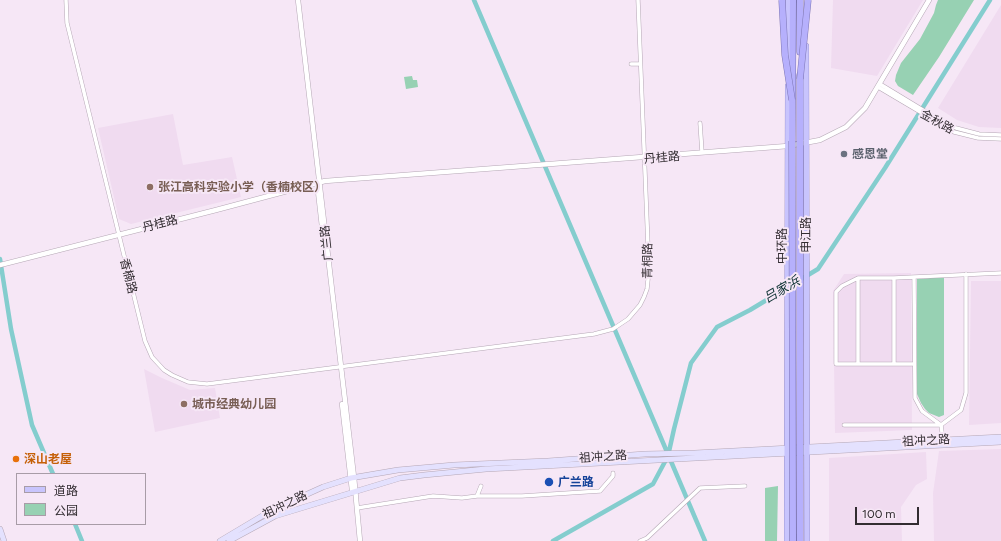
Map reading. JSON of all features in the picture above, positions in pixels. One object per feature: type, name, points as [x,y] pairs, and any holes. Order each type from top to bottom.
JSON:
[{"type":"highway","points":[[782,0],[785,55],[792,100]]},
{"type":"highway","name":"中环路","points":[[793,0],[792,100],[789,146],[793,541]]},
{"type":"highway","name":"中环路","points":[[800,0],[800,541]]},
{"type":"highway","points":[[800,79],[807,0]]},
{"type":"main road","name":"申江路","points":[[787,541],[789,146],[788,0]]},
{"type":"main road","name":"申江路","points":[[807,0],[807,541]]},
{"type":"main road","name":"祖冲之路","points":[[229,541],[275,516],[400,478],[424,474],[644,460],[695,455],[1001,437]]},
{"type":"main road","name":"祖冲之路","points":[[807,449],[1001,442]]},
{"type":"main road","name":"祖冲之路","points":[[220,541],[272,510],[306,494],[352,478],[398,470],[454,465],[548,461],[645,454],[695,455]]},
{"type":"main road","points":[[0,529],[4,541]]},
{"type":"street","name":"香楠路","points":[[66,0],[67,23],[118,234],[145,341],[155,360],[172,375],[188,382],[206,384],[340,368]]},
{"type":"street","name":"广兰路","points":[[298,0],[319,183],[318,190],[320,211],[340,368],[359,541]]},
{"type":"street","name":"青桐路","points":[[340,368],[606,332],[620,324],[634,313],[640,305],[647,289],[649,250],[638,0]]},
{"type":"street","name":"丹桂路","points":[[0,264],[325,181],[644,158],[823,142],[847,129],[867,110],[930,0]]},
{"type":"street","points":[[631,64],[640,64]]},
{"type":"street","name":"金秋路","points":[[880,86],[954,132],[978,138],[1001,139]]},
{"type":"street","name":"金秋路","points":[[935,120],[967,132],[979,134],[1001,134]]},
{"type":"street","points":[[700,123],[702,152]]},
{"type":"street","name":"丹桂路","points":[[644,158],[789,146]]},
{"type":"street","points":[[914,364],[836,364],[836,292],[842,286],[858,278],[894,278],[1001,273]]},
{"type":"street","points":[[844,425],[941,425],[961,410],[966,393],[966,274]]},
{"type":"street","points":[[914,277],[914,390],[917,402],[922,411],[941,425],[943,440]]},
{"type":"street","points":[[858,278],[858,364]]},
{"type":"street","points":[[894,278],[894,364]]},
{"type":"street","points":[[357,508],[434,496],[462,498],[477,496],[522,496],[600,491],[613,476],[613,472]]},
{"type":"street","points":[[477,496],[481,486]]},
{"type":"street","points":[[640,541],[648,539],[700,488],[745,486]]},
{"type":"street","name":"广兰路","points":[[354,492],[357,508],[359,541]]},
{"type":"shaded area","points":[[833,0],[923,0],[877,76],[831,68]]},
{"type":"shaded area","points":[[1001,5],[1001,128],[979,127],[957,120],[938,108]]},
{"type":"shaded area","name":"张江高科实验小学（香楠校区）","points":[[173,114],[183,165],[232,157],[241,197],[131,224],[119,219],[98,128]]},
{"type":"shaded area","points":[[911,273],[912,430],[835,433],[833,291],[844,274]]},
{"type":"shaded area","points":[[971,281],[1001,281],[1001,423],[969,425]]},
{"type":"shaded area","name":"城市经典幼儿园","points":[[144,369],[190,390],[215,388],[220,418],[155,432]]},
{"type":"shaded area","points":[[1001,449],[1001,541],[934,541],[933,493],[939,451]]},
{"type":"shaded area","points":[[926,452],[927,479],[916,485],[901,507],[902,541],[829,541],[829,458]]},
{"type":"green space","points":[[938,0],[974,0],[939,57],[913,95],[898,86],[895,81],[896,75],[901,63],[920,39],[934,13]]},
{"type":"green space","points":[[412,76],[413,80],[417,80],[418,87],[406,89],[404,77]]},
{"type":"green space","points":[[944,277],[944,415],[939,417],[929,413],[925,409],[917,394],[917,279]]},
{"type":"green space","points":[[778,486],[777,541],[765,541],[765,488]]},
{"type":"waterway","points":[[474,0],[705,541]]},
{"type":"waterway","name":"吕家浜","points":[[553,541],[653,484],[668,456],[691,363],[717,327],[750,310],[818,269],[885,168],[990,0]]},
{"type":"waterway","points":[[0,259],[11,329],[32,425],[53,473]]},
{"type":"waterway","points":[[75,525],[82,541]]},
{"type":"place","name":"感恩堂","points":[[844,154]]},
{"type":"place","name":"张江高科实验小学（香楠校区）","points":[[150,187]]},
{"type":"place","name":"城市经典幼儿园","points":[[184,404]]},
{"type":"place","name":"深山老屋","points":[[16,459]]},
{"type":"place","name":"广兰路","points":[[549,482]]}]
